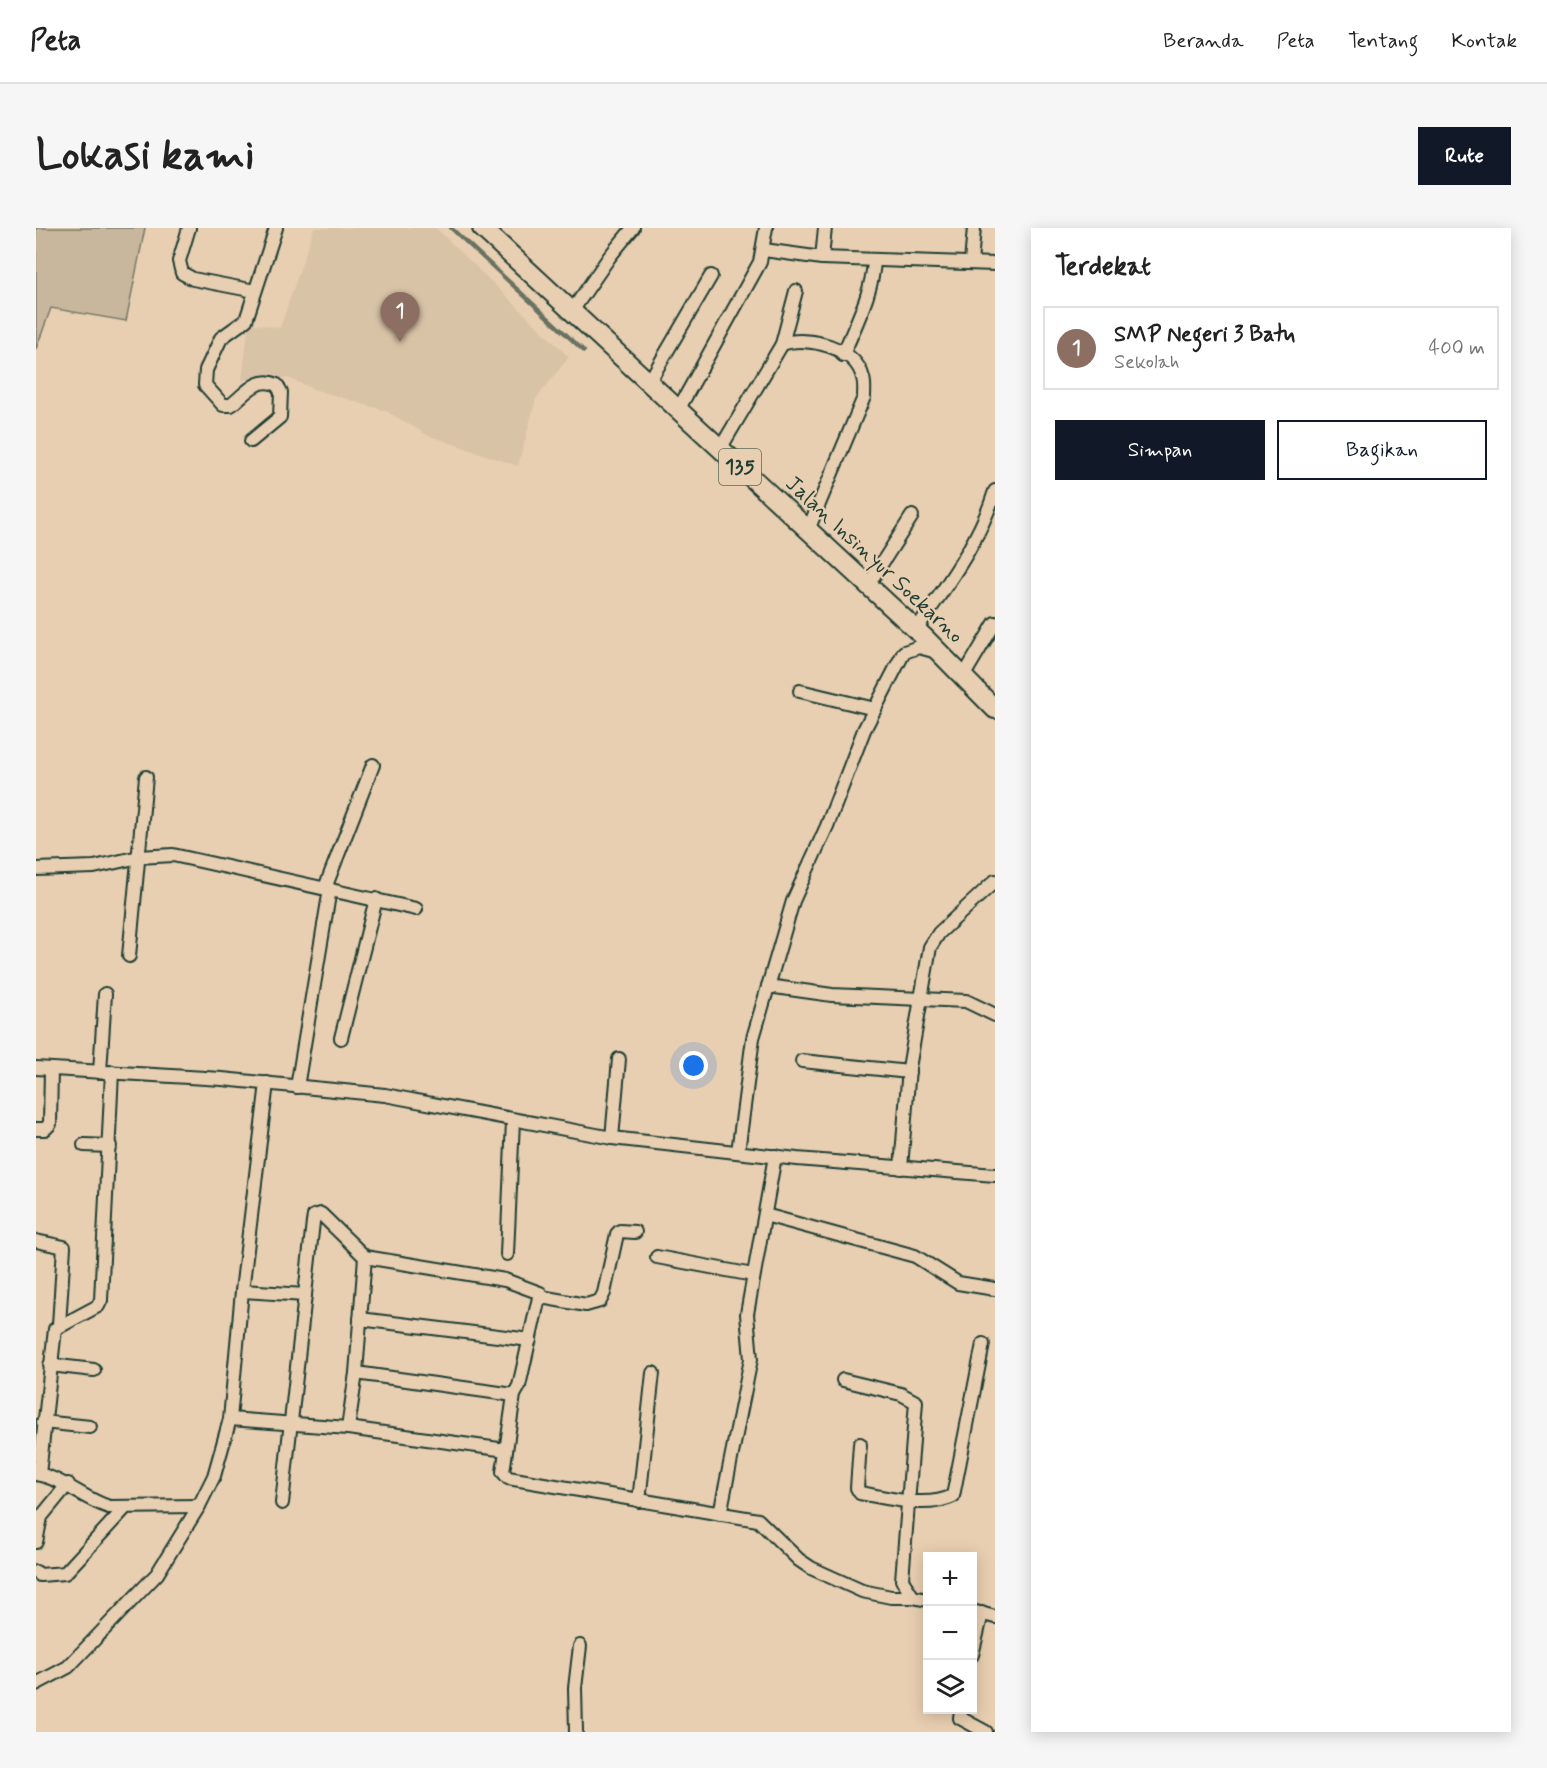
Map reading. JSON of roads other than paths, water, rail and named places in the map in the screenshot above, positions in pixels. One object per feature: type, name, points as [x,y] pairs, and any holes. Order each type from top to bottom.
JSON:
[{"type":"main road","name":"Jalan Insinyur Soekarno","points":[[482,228],[868,585],[995,708]]},
{"type":"street","points":[[189,228],[179,261],[182,273],[193,279],[255,291]]},
{"type":"street","points":[[251,441],[280,417],[281,392],[277,385],[258,382],[231,405],[227,405],[219,403],[207,390],[204,375],[221,338],[246,320],[276,228]]},
{"type":"street","points":[[572,311],[610,256],[633,228]]},
{"type":"street","points":[[678,410],[764,250],[766,228]]},
{"type":"street","points":[[822,258],[825,228]]},
{"type":"street","points":[[970,263],[974,228]]},
{"type":"street","points":[[764,250],[822,258],[995,264]]},
{"type":"street","points":[[843,355],[862,306],[873,271],[874,260]]},
{"type":"street","points":[[649,382],[711,276]]},
{"type":"street","points":[[720,449],[782,344],[796,291]]},
{"type":"street","points":[[782,344],[795,339],[814,341],[852,361],[863,377],[864,398],[808,530]]},
{"type":"street","points":[[916,630],[989,526],[995,491]]},
{"type":"street","points":[[868,585],[912,516]]},
{"type":"street","points":[[963,677],[995,622]]},
{"type":"street","points":[[738,1152],[753,1038],[793,901],[827,826],[853,756],[904,652],[919,647],[940,653]]},
{"type":"street","points":[[800,690],[875,709]]},
{"type":"street","points":[[297,1087],[328,888],[374,765]]},
{"type":"street","points":[[129,956],[146,777]]},
{"type":"street","points":[[36,869],[94,867],[139,857],[173,855],[416,909]]},
{"type":"street","points":[[901,1168],[909,1072],[923,1000],[930,947],[939,933],[995,881]]},
{"type":"street","points":[[342,1038],[376,899]]},
{"type":"street","points":[[768,986],[832,995],[966,1001],[995,1015]]},
{"type":"street","points":[[59,1325],[98,1306],[101,1300],[110,1146],[105,994]]},
{"type":"street","points":[[612,1138],[619,1059]]},
{"type":"street","points":[[802,1061],[909,1072]]},
{"type":"street","points":[[36,1068],[267,1083],[395,1097],[612,1138],[775,1156],[995,1175]]},
{"type":"street","points":[[36,1129],[45,1129],[50,1124],[51,1069]]},
{"type":"street","points":[[36,1684],[68,1666],[157,1574],[199,1506],[214,1476],[230,1419],[242,1291],[267,1083]]},
{"type":"street","points":[[507,1254],[513,1120]]},
{"type":"street","points":[[84,1145],[110,1146]]},
{"type":"street","points":[[720,1514],[752,1359],[747,1314],[775,1156]]},
{"type":"street","points":[[282,1503],[314,1216],[317,1214],[325,1216],[365,1257],[505,1280],[538,1290],[541,1297],[519,1386],[514,1395],[503,1472],[508,1478],[758,1520],[799,1560],[862,1591],[891,1597],[923,1599]]},
{"type":"street","points":[[765,1215],[915,1256],[958,1282],[995,1289]]},
{"type":"street","points":[[541,1297],[586,1305],[600,1301],[604,1293],[617,1234],[620,1231],[635,1232]]},
{"type":"street","points":[[36,1241],[64,1247],[59,1325],[54,1334],[41,1417],[38,1474],[68,1484],[102,1505],[199,1506]]},
{"type":"street","points":[[348,1428],[356,1373],[365,1257]]},
{"type":"street","points":[[657,1257],[753,1275]]},
{"type":"street","points":[[242,1291],[305,1295]]},
{"type":"street","points":[[360,1319],[530,1340]]},
{"type":"street","points":[[860,1444],[857,1488],[860,1493],[908,1501],[937,1502],[953,1496],[983,1344]]},
{"type":"street","points":[[50,1365],[94,1370]]},
{"type":"street","points":[[356,1373],[514,1395]]},
{"type":"street","points":[[639,1501],[653,1373]]},
{"type":"street","points":[[843,1380],[901,1394],[915,1402],[902,1581],[913,1597]]},
{"type":"street","points":[[41,1417],[90,1427]]},
{"type":"street","points":[[230,1419],[348,1428],[506,1450]]},
{"type":"street","points":[[36,1539],[41,1517],[68,1484]]},
{"type":"street","points":[[36,1572],[40,1575],[65,1573],[126,1507]]},
{"type":"street","points":[[977,1612],[995,1617]]},
{"type":"street","points":[[576,1732],[575,1688],[580,1646]]},
{"type":"street","points":[[960,1714],[960,1718],[986,1732]]},
{"type":"waterway","points":[[451,228],[584,351]]},
{"type":"place","name":"SMP Negeri 3 Batu","points":[[400,342]]}]
